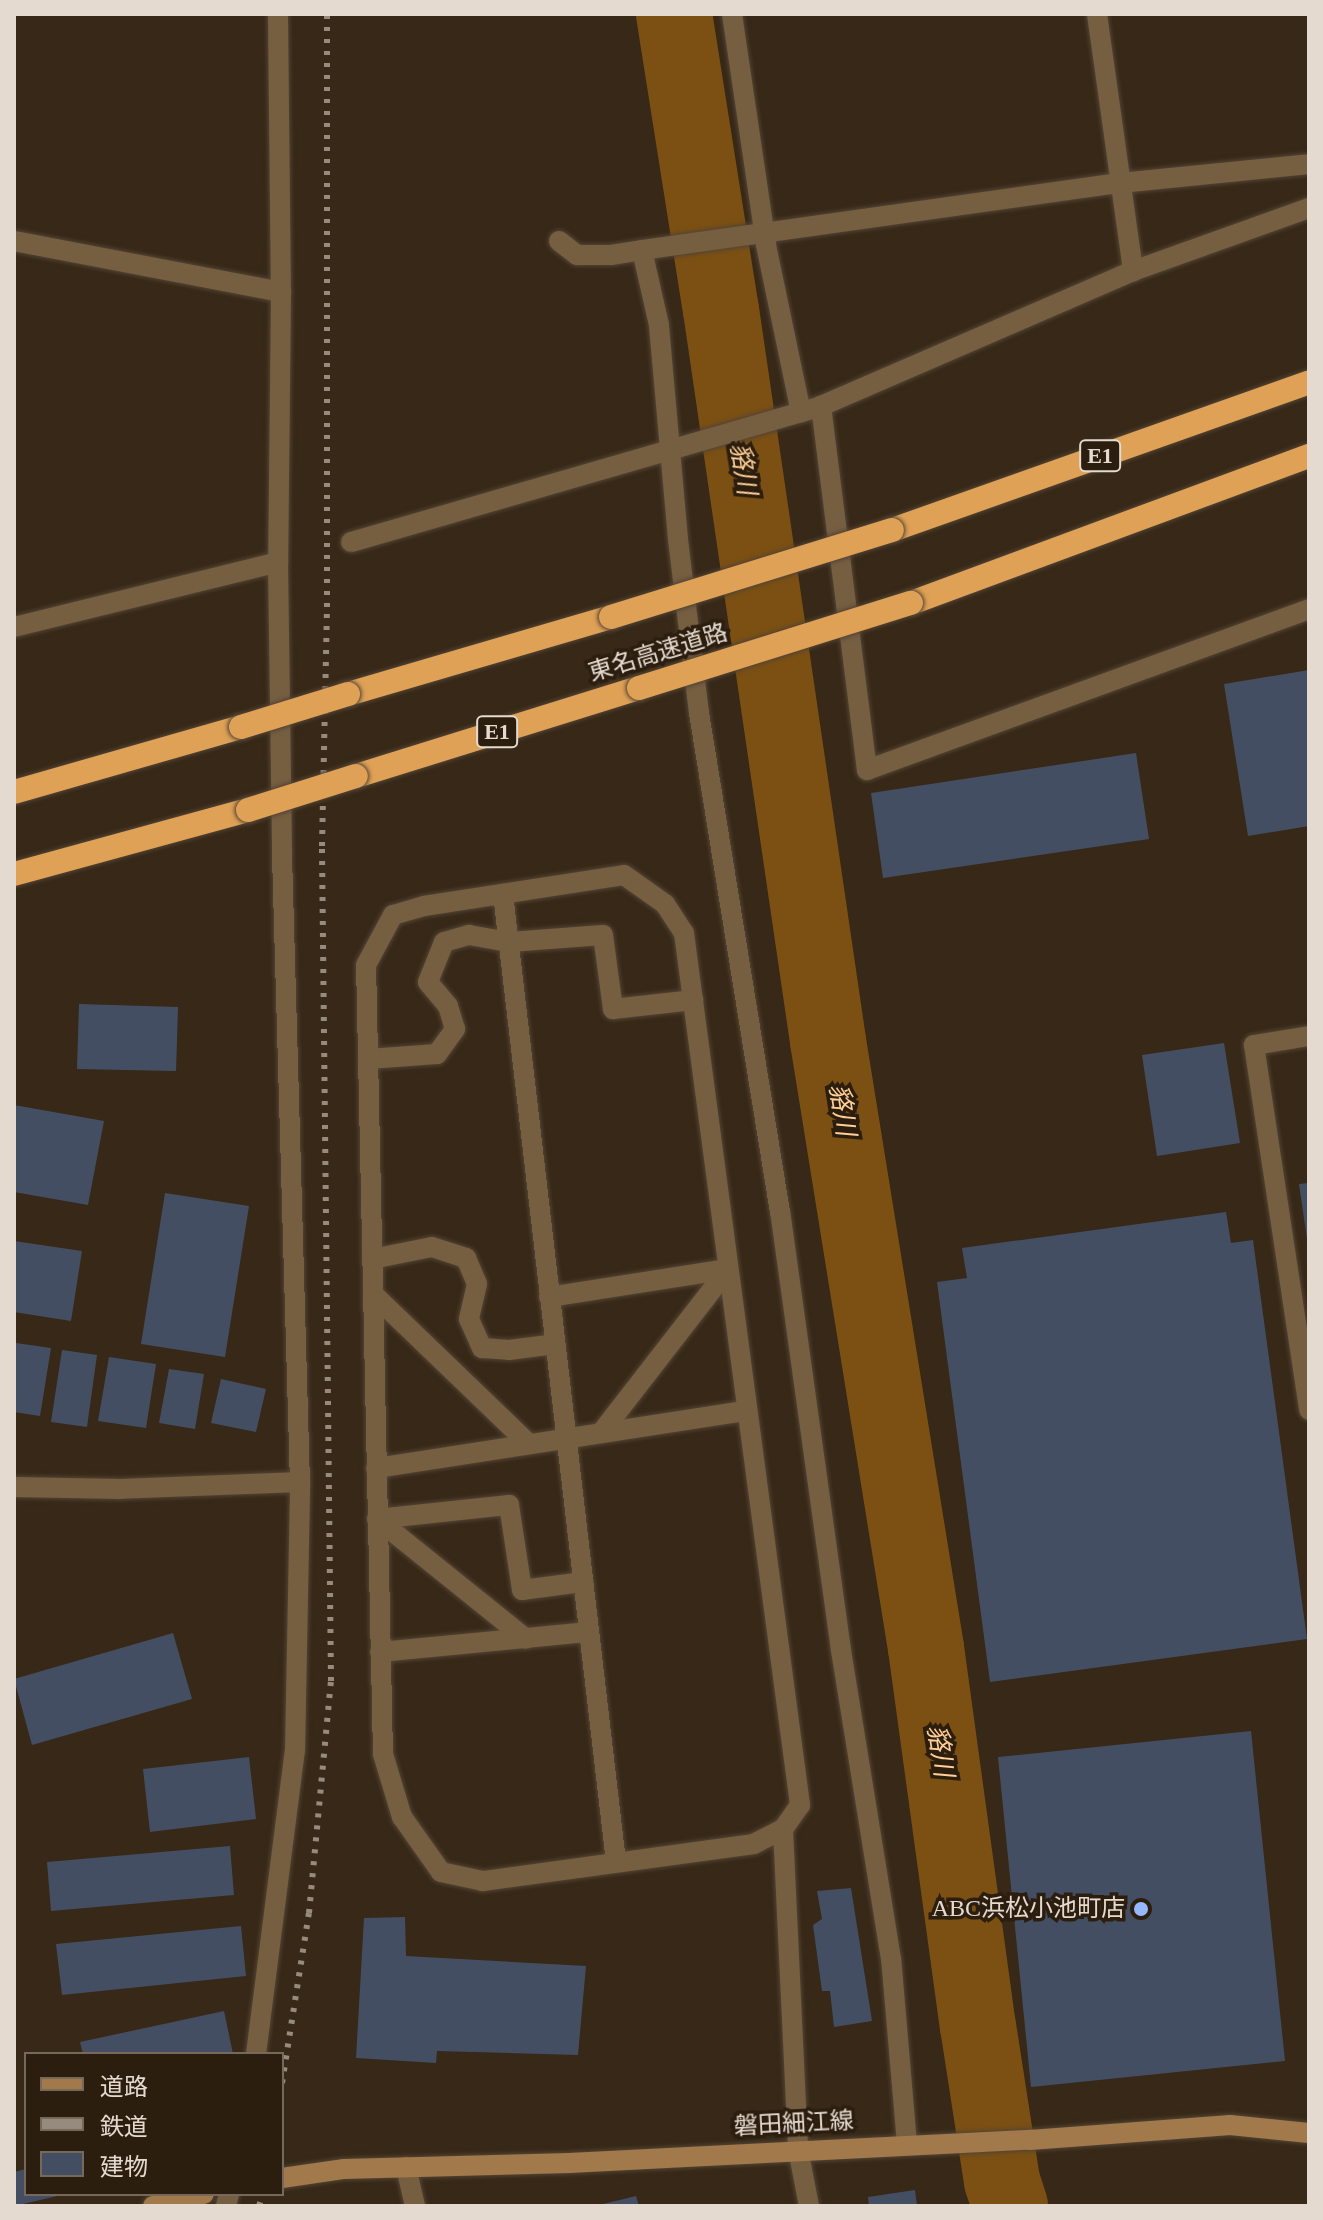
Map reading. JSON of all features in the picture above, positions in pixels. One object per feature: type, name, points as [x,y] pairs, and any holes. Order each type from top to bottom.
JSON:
[{"type":"highway","name":"東名高速道路","points":[[14,789],[241,727],[892,530],[1309,382]]},
{"type":"highway","name":"東名高速道路","points":[[14,877],[248,810],[911,603],[1309,456]]},
{"type":"main road","name":"磐田細江線","points":[[284,2178],[344,2169],[569,2163],[798,2149],[1030,2140],[1230,2125],[1309,2133]]},
{"type":"main road","points":[[153,2206],[196,2196]]},
{"type":"street","points":[[256,2052],[295,1751],[300,1482],[282,855],[278,562],[281,292],[278,14]]},
{"type":"street","points":[[732,14],[765,232],[799,413]]},
{"type":"street","points":[[1097,14],[1133,271]]},
{"type":"street","points":[[559,241],[577,255],[593,256],[1120,183],[1309,164]]},
{"type":"street","points":[[351,542],[821,406],[1133,271],[1309,208]]},
{"type":"street","points":[[14,241],[281,292]]},
{"type":"street","points":[[650,248],[699,713],[777,1196],[841,1650],[891,1959],[907,2144]]},
{"type":"street","points":[[821,406],[867,770],[1309,609]]},
{"type":"street","points":[[14,627],[278,562]]},
{"type":"street","points":[[624,875],[665,904],[684,933],[693,1000],[800,1805],[783,1829],[754,1844],[483,1881],[441,1872],[402,1817],[383,1754],[366,965],[393,915],[424,906],[624,875]]},
{"type":"street","points":[[503,894],[616,1862]]},
{"type":"street","points":[[368,1059],[437,1054],[455,1029],[448,1006],[428,982],[444,942],[469,935],[509,942],[603,935],[613,1009],[693,1000]]},
{"type":"street","points":[[1309,1036],[1254,1045],[1301,1295],[1309,1410]]},
{"type":"street","points":[[372,1259],[432,1247],[466,1258],[477,1284],[469,1319],[482,1348],[509,1350],[555,1344]]},
{"type":"street","points":[[549,1297],[728,1269]]},
{"type":"street","points":[[601,1433],[728,1269]]},
{"type":"street","points":[[373,1294],[529,1444]]},
{"type":"street","points":[[376,1468],[746,1411]]},
{"type":"street","points":[[14,1487],[121,1489],[300,1482]]},
{"type":"street","points":[[377,1519],[509,1505],[522,1590],[583,1582]]},
{"type":"street","points":[[377,1519],[526,1639]]},
{"type":"street","points":[[380,1652],[589,1632]]},
{"type":"street","points":[[783,1829],[798,2149],[809,2206]]},
{"type":"street","points":[[406,2167],[415,2206]]},
{"type":"building","points":[[1309,670],[1309,826],[1248,836],[1224,684]]},
{"type":"building","points":[[1136,753],[1149,839],[883,878],[871,793]]},
{"type":"building","points":[[79,1004],[178,1007],[176,1071],[77,1069]]},
{"type":"building","points":[[1224,1043],[1240,1143],[1157,1156],[1142,1055]]},
{"type":"building","points":[[14,1105],[104,1121],[88,1205],[14,1192]]},
{"type":"building","points":[[1309,1183],[1309,1239],[1307,1239],[1299,1184]]},
{"type":"building","points":[[165,1193],[249,1206],[225,1357],[141,1344]]},
{"type":"building","points":[[1226,1212],[1231,1243],[1253,1240],[1307,1639],[990,1682],[937,1282],[967,1278],[962,1248]]},
{"type":"building","points":[[14,1241],[82,1251],[71,1321],[14,1312]]},
{"type":"building","points":[[16,1343],[51,1348],[40,1416],[14,1412]]},
{"type":"building","points":[[62,1350],[97,1355],[87,1427],[51,1422]]},
{"type":"building","points":[[109,1357],[156,1364],[146,1428],[98,1421]]},
{"type":"building","points":[[169,1369],[204,1374],[195,1429],[159,1423]]},
{"type":"building","points":[[221,1379],[266,1389],[256,1432],[211,1423]]},
{"type":"building","points":[[173,1633],[192,1699],[32,1745],[14,1679]]},
{"type":"building","name":"ABC浜松小池町店","points":[[1251,1731],[1285,2061],[1031,2087],[998,1757]]},
{"type":"building","points":[[249,1757],[256,1819],[150,1832],[143,1769]]},
{"type":"building","points":[[230,1846],[234,1895],[51,1911],[47,1862]]},
{"type":"building","points":[[851,1888],[872,2021],[834,2027],[830,1991],[822,1991],[813,1925],[822,1919],[817,1891]]},
{"type":"building","points":[[405,1917],[406,1956],[586,1966],[578,2055],[437,2051],[436,2063],[356,2058],[364,1918]]},
{"type":"building","points":[[241,1926],[246,1976],[62,1995],[56,1944]]},
{"type":"building","points":[[224,2011],[233,2052],[82,2052],[80,2042]]},
{"type":"building","points":[[24,2170],[24,2196],[58,2196],[14,2206],[14,2172]]},
{"type":"building","points":[[915,2190],[917,2206],[869,2206],[868,2197]]},
{"type":"building","points":[[636,2196],[639,2206],[599,2205]]},
{"type":"waterway","name":"貉川","points":[[674,14],[721,310],[828,1041],[926,1648],[978,2026],[1002,2181],[1010,2206]]},
{"type":"railway","points":[[284,2070],[309,1913],[331,1681],[322,846],[327,607],[327,14]]},
{"type":"railway","points":[[259,2206],[262,2196]]},
{"type":"place","name":"ABC浜松小池町店","points":[[1141,1909]]}]
